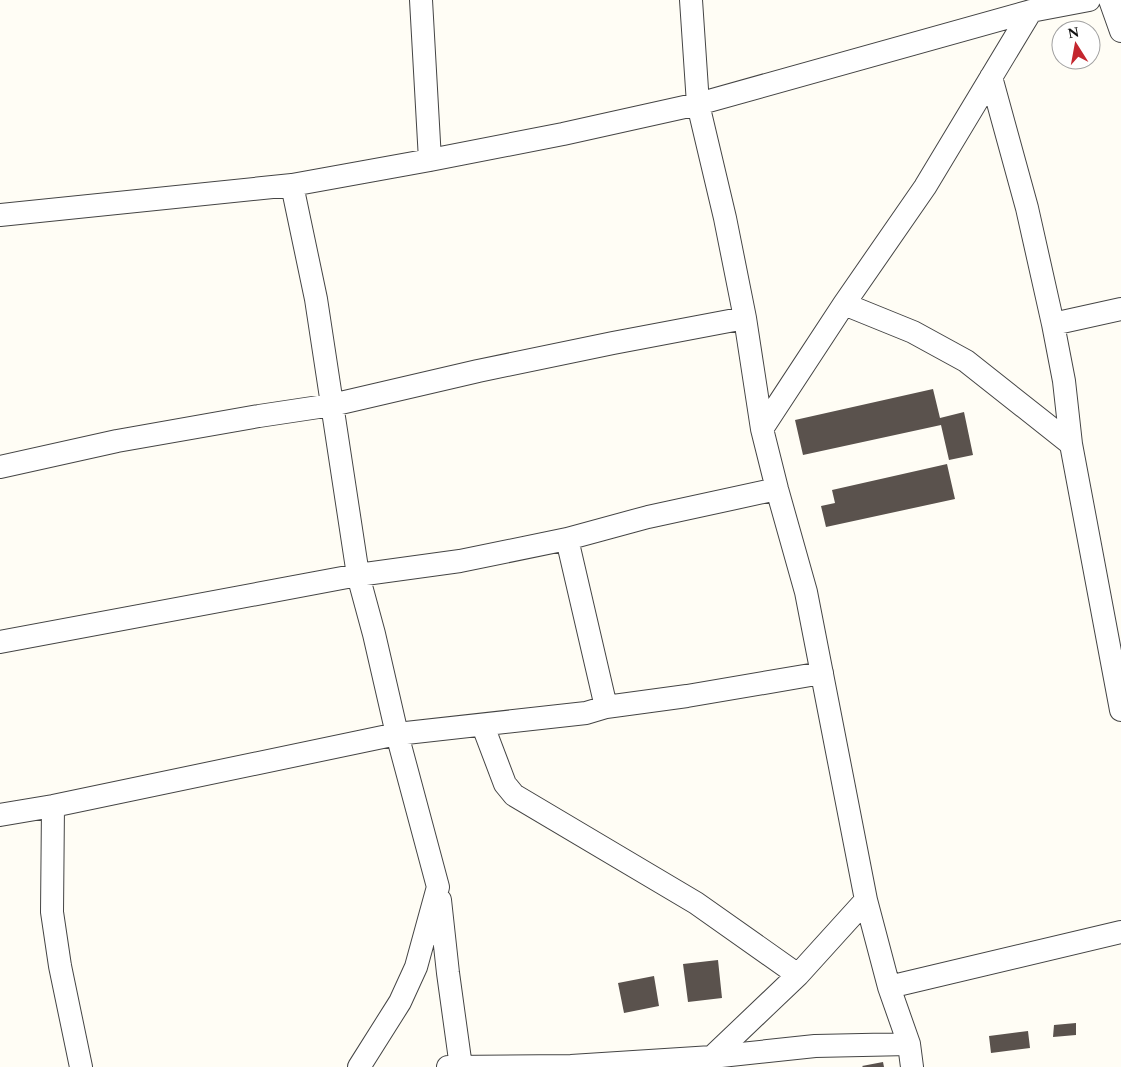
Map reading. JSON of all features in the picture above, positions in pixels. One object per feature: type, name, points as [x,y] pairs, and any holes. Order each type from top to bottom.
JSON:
[{"type":"street","points":[[421,0],[430,160]]},
{"type":"street","points":[[691,0],[698,104],[725,218],[745,318],[762,428],[806,592],[866,900],[889,987],[908,1044],[912,1067]]},
{"type":"street","points":[[0,215],[292,185],[563,134],[698,104],[1031,11],[1089,0]]},
{"type":"street","points":[[1110,0],[1121,30]]},
{"type":"street","points":[[762,428],[844,304],[925,187],[1031,11]]},
{"type":"street","points":[[991,76],[1027,208],[1053,324],[1064,381],[1071,444],[1121,710]]},
{"type":"street","points":[[292,185],[316,299],[358,575],[397,734],[438,887],[456,1067],[571,1066],[712,1056],[815,1046],[908,1044]]},
{"type":"street","points":[[844,304],[913,332],[966,361],[1071,444]]},
{"type":"street","points":[[1053,324],[1121,309]]},
{"type":"street","points":[[0,467],[117,441],[259,416],[332,406],[478,371],[745,318]]},
{"type":"street","points":[[0,642],[358,575],[460,561],[567,539],[648,517],[777,489]]},
{"type":"street","points":[[567,539],[606,707]]},
{"type":"street","points":[[0,815],[52,806],[397,734],[483,726],[586,713],[606,707],[687,696],[822,672]]},
{"type":"street","points":[[483,726],[505,784],[514,795],[696,903],[798,975]]},
{"type":"street","points":[[52,806],[52,912],[60,966],[81,1067]]},
{"type":"street","points":[[359,1067],[400,1002],[416,967],[438,887]]},
{"type":"street","points":[[712,1056],[798,975],[866,900]]},
{"type":"street","points":[[889,987],[1121,932]]},
{"type":"building","points":[[933,389],[940,418],[964,412],[973,455],[949,460],[941,425],[803,455],[795,420]]},
{"type":"building","points":[[947,464],[955,499],[826,527],[821,506],[835,503],[832,490]]},
{"type":"building","points":[[718,960],[722,998],[688,1002],[683,964]]},
{"type":"building","points":[[654,976],[659,1006],[624,1013],[618,983]]},
{"type":"building","points":[[1076,1023],[1076,1035],[1053,1037],[1054,1025]]},
{"type":"building","points":[[1028,1031],[1030,1048],[991,1053],[989,1036]]},
{"type":"building","points":[[883,1062],[884,1067],[862,1066]]}]
